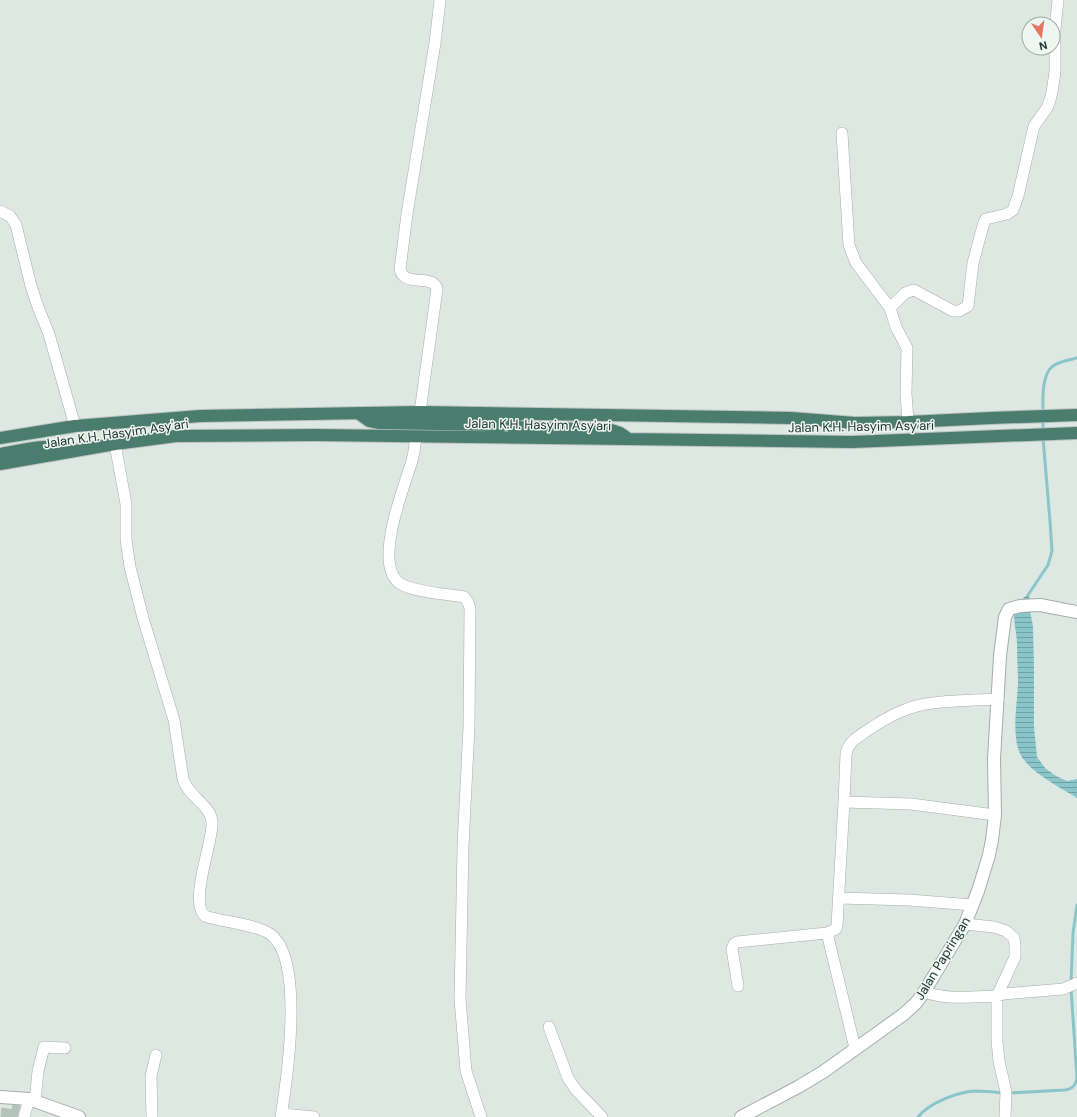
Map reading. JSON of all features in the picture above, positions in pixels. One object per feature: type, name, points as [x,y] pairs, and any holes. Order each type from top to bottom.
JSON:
[{"type":"highway","name":"Jalan K.H. Hasyim Asy'ari","points":[[0,438],[75,426],[200,416],[420,412],[791,418],[855,423],[1077,415]]},
{"type":"highway","points":[[358,413],[369,421],[378,423],[496,425],[499,428],[498,433],[485,438]]},
{"type":"highway","points":[[523,414],[510,418],[510,425],[513,427],[611,430],[620,433],[628,439]]},
{"type":"highway","name":"Jalan K.H. Hasyim Asy'ari","points":[[0,464],[115,444],[176,436],[315,435],[852,442],[992,435],[1077,433]]},
{"type":"highway","points":[[0,454],[51,446],[60,447],[70,452]]},
{"type":"street","points":[[420,412],[437,286],[433,283],[406,278],[402,275],[400,269],[407,214],[435,43],[440,0]]},
{"type":"street","points":[[890,308],[905,293],[914,290],[953,311],[959,311],[968,306],[973,262],[984,222],[986,219],[1007,214],[1013,210],[1018,196],[1034,126],[1047,108],[1052,92],[1058,0]]},
{"type":"street","points":[[842,133],[849,245],[856,263],[890,308],[896,327],[907,348],[906,393],[908,422]]},
{"type":"street","points":[[0,211],[12,218],[16,225],[31,286],[49,334],[75,426]]},
{"type":"street","points":[[416,437],[412,459],[392,530],[388,556],[390,567],[397,582],[411,588],[464,597],[470,608],[469,727],[463,846],[460,999],[466,1071],[481,1117]]},
{"type":"street","points":[[115,444],[126,504],[126,540],[130,567],[141,611],[174,720],[184,779],[187,788],[208,810],[212,818],[210,838],[201,880],[199,903],[200,909],[203,915],[208,917],[267,932],[273,936],[278,944],[286,964],[291,990],[292,1009],[288,1065],[281,1115],[314,1117]]},
{"type":"street","name":"Jalan Papringan","points":[[741,1117],[823,1072],[904,1014],[916,1003],[924,992],[965,924],[989,855],[995,815],[994,759],[1000,656],[1007,612],[1014,607],[1040,605],[1077,612]]},
{"type":"street","points":[[738,986],[732,950],[734,944],[737,942],[827,933],[836,930],[838,925],[846,754],[847,747],[852,741],[878,723],[909,709],[932,703],[998,698]]},
{"type":"street","points":[[844,802],[911,804],[995,815]]},
{"type":"street","points":[[839,898],[909,900],[972,905]]},
{"type":"street","points":[[965,924],[994,927],[1006,931],[1014,938],[1016,945],[1015,957],[997,996],[997,1041],[999,1061],[1006,1092],[1005,1117]]},
{"type":"street","points":[[827,933],[855,1048]]},
{"type":"street","points":[[924,992],[935,996],[946,997],[997,996],[1004,994],[1063,989],[1077,983]]},
{"type":"street","points":[[549,1027],[568,1078],[576,1090],[602,1117]]},
{"type":"street","points":[[24,1117],[32,1100],[44,1047],[65,1048]]},
{"type":"street","points":[[152,1117],[151,1076],[156,1055]]},
{"type":"street","points":[[0,1097],[32,1100],[79,1117]]},
{"type":"water","points":[[1029,593],[1033,626],[1034,727],[1037,757],[1045,768],[1056,776],[1067,781],[1077,779],[1077,798],[1036,772],[1023,758],[1017,744],[1015,727],[1018,679],[1017,641],[1014,611],[1021,600]]},
{"type":"building","points":[[13,1105],[20,1106],[17,1117],[1,1117],[2,1108],[12,1110]]},
{"type":"waterway","points":[[1043,414],[1044,388],[1046,375],[1049,370],[1059,363],[1077,358]]},
{"type":"waterway","points":[[1043,420],[1043,432]]},
{"type":"waterway","points":[[1028,595],[1048,565],[1052,551],[1043,438]]},
{"type":"waterway","points":[[1071,983],[1073,933],[1077,905]]},
{"type":"waterway","points":[[1009,1093],[1065,1090],[1070,1089],[1075,1085],[1077,1078],[1071,988]]},
{"type":"waterway","points":[[918,1117],[929,1107],[952,1096],[975,1091],[1003,1093]]}]
